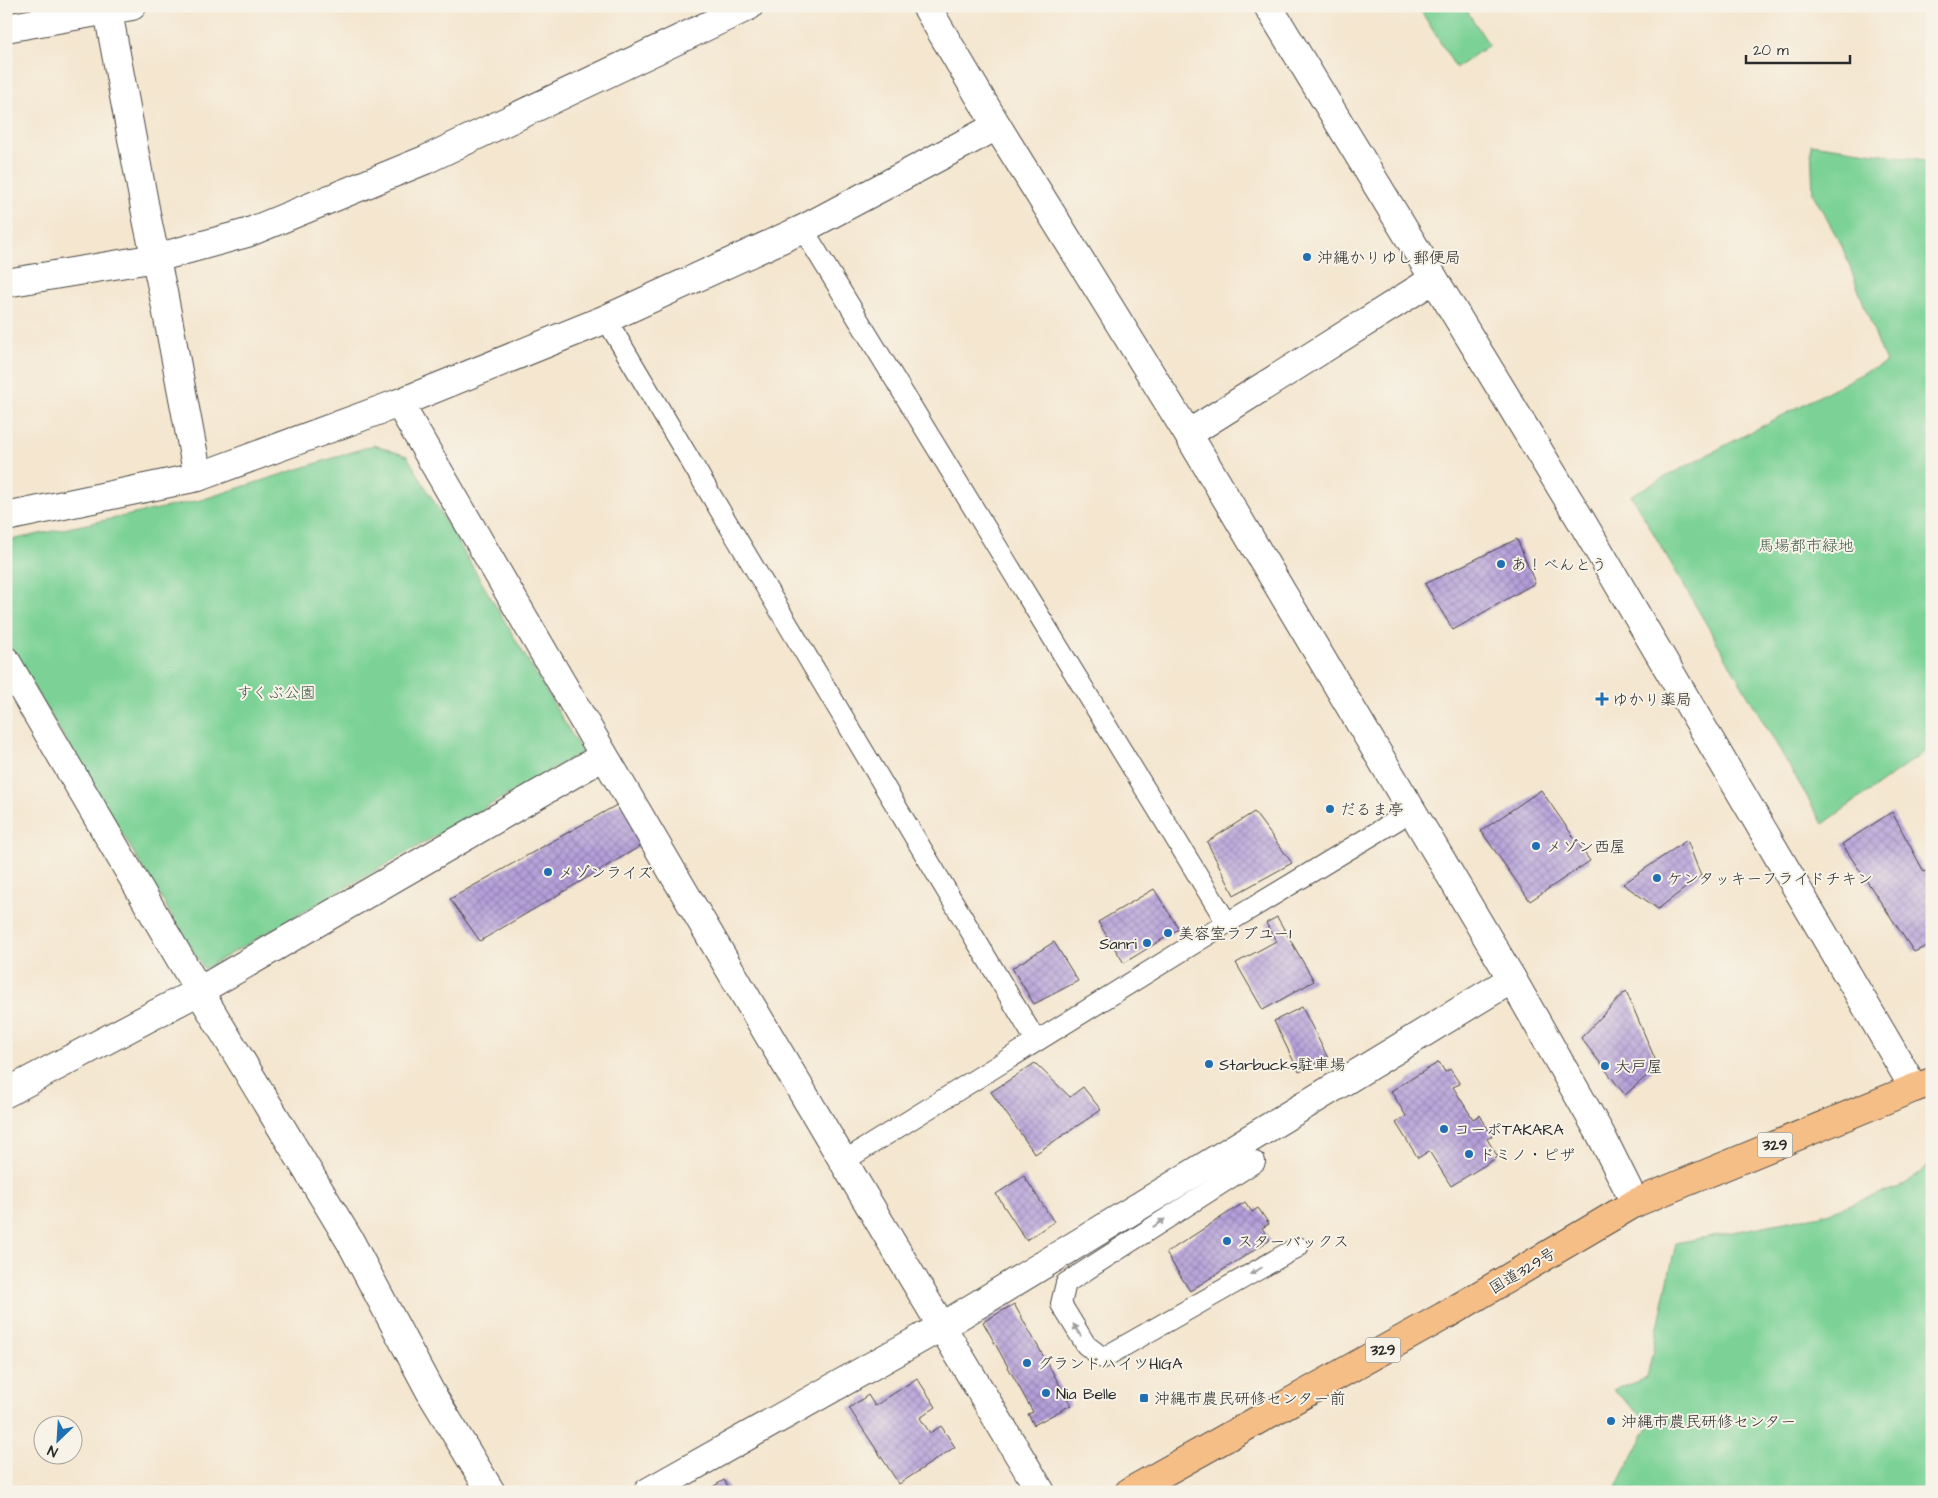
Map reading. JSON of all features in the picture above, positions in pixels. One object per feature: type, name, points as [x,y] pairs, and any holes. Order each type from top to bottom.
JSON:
[{"type":"highway","name":"国道329号","points":[[1129,1492],[1444,1316],[1635,1203],[1923,1085]]},
{"type":"street","points":[[6,283],[156,258],[247,233],[390,175],[546,104],[750,6]]},
{"type":"street","points":[[926,6],[997,126],[1188,434],[1512,979],[1601,1135],[1635,1203]]},
{"type":"street","points":[[1268,6],[1923,1085]]},
{"type":"street","points":[[6,28],[116,8],[148,224],[198,477]]},
{"type":"street","points":[[6,517],[198,477],[399,403],[606,319],[803,229],[997,126]]},
{"type":"street","points":[[1188,434],[1434,279]]},
{"type":"street","points":[[399,403],[604,756],[941,1327],[1041,1492]]},
{"type":"street","points":[[6,661],[199,991],[350,1241],[431,1393],[491,1492]]},
{"type":"street","points":[[6,1094],[199,991],[604,756]]},
{"type":"street","points":[[648,1492],[941,1327],[1512,979]]},
{"type":"lane","points":[[803,229],[1227,923]]},
{"type":"lane","points":[[606,319],[1036,1042]]},
{"type":"lane","points":[[844,1160],[1412,811]]},
{"type":"lane","points":[[1255,1162],[1066,1283],[1061,1304],[1086,1345],[1103,1358],[1298,1247]]},
{"type":"green space","points":[[1418,6],[1464,6],[1489,45],[1456,68]]},
{"type":"green space","name":"馬場都市緑地","points":[[1811,144],[1932,161],[1932,753],[1929,749],[1823,824],[1631,495],[1865,372],[1886,363],[1842,246],[1813,194]]},
{"type":"green space","name":"すくぶ公園","points":[[374,445],[407,456],[582,752],[204,969],[6,641],[6,541],[201,500]]},
{"type":"green space","points":[[1932,1163],[1932,1492],[1614,1492],[1650,1423],[1613,1390],[1647,1378],[1676,1243],[1821,1215],[1904,1185]]},
{"type":"building","points":[[1517,539],[1535,583],[1453,630],[1425,584]]},
{"type":"building","name":"メゾン西屋","points":[[1541,790],[1590,861],[1530,901],[1481,831]]},
{"type":"building","name":"メゾンライズ","points":[[622,802],[644,844],[480,941],[450,899]]},
{"type":"building","points":[[1254,812],[1292,863],[1234,895],[1207,842]]},
{"type":"building","points":[[1892,812],[1924,872],[1932,867],[1932,950],[1927,946],[1914,952],[1842,844]]},
{"type":"building","points":[[1687,840],[1701,876],[1658,909],[1623,884]]},
{"type":"building","points":[[1154,889],[1179,929],[1124,963],[1098,922]]},
{"type":"building","points":[[1277,917],[1314,981],[1263,1010],[1236,963],[1276,941],[1266,923]]},
{"type":"building","points":[[1054,942],[1078,981],[1034,1004],[1012,968]]},
{"type":"building","points":[[1626,991],[1658,1066],[1625,1095],[1581,1038]]},
{"type":"building","points":[[1302,1007],[1328,1058],[1299,1072],[1274,1021]]},
{"type":"building","name":"コーポTAKARA","points":[[1439,1062],[1445,1072],[1450,1069],[1460,1084],[1453,1087],[1473,1119],[1480,1115],[1492,1136],[1487,1139],[1498,1157],[1451,1186],[1429,1151],[1418,1158],[1396,1123],[1406,1116],[1391,1091]]},
{"type":"building","points":[[1035,1063],[1070,1097],[1083,1087],[1101,1110],[1035,1154],[991,1092]]},
{"type":"building","points":[[1024,1176],[1054,1222],[1026,1240],[996,1194]]},
{"type":"building","points":[[1245,1202],[1252,1212],[1258,1208],[1269,1224],[1262,1228],[1270,1240],[1190,1291],[1166,1253]]},
{"type":"building","name":"グランドハイツHIGA","points":[[1014,1304],[1071,1405],[1034,1425],[1028,1414],[1033,1412],[983,1322]]},
{"type":"building","points":[[917,1378],[936,1407],[920,1418],[930,1433],[941,1426],[955,1447],[899,1484],[849,1408],[868,1395],[875,1406]]},
{"type":"building","points":[[724,1480],[731,1492],[704,1492]]},
{"type":"place","name":"沖縄かりゆし郵便局","points":[[1307,257]]},
{"type":"place","name":"あ！べんとう","points":[[1501,564]]},
{"type":"place","name":"ゆかり薬局","points":[[1602,699]]},
{"type":"place","name":"だるま亭","points":[[1330,809]]},
{"type":"place","name":"メゾン西屋","points":[[1536,846]]},
{"type":"place","name":"メゾンライズ","points":[[548,872]]},
{"type":"place","name":"ケンタッキーフライドチキン","points":[[1657,878]]},
{"type":"place","name":"美容室ラブユー1","points":[[1168,933]]},
{"type":"place","name":"Sanri","points":[[1147,943]]},
{"type":"place","name":"Starbucks駐車場","points":[[1209,1064]]},
{"type":"place","name":"大戸屋","points":[[1605,1066]]},
{"type":"place","name":"コーポTAKARA","points":[[1444,1129]]},
{"type":"place","name":"ドミノ・ピザ","points":[[1469,1154]]},
{"type":"place","name":"スターバックス","points":[[1227,1241]]},
{"type":"place","name":"グランドハイツHIGA","points":[[1027,1363]]},
{"type":"place","name":"Nia Belle","points":[[1046,1393]]},
{"type":"place","name":"沖縄市農民研修センター前","points":[[1144,1398]]},
{"type":"place","name":"沖縄市農民研修センター","points":[[1611,1421]]}]
